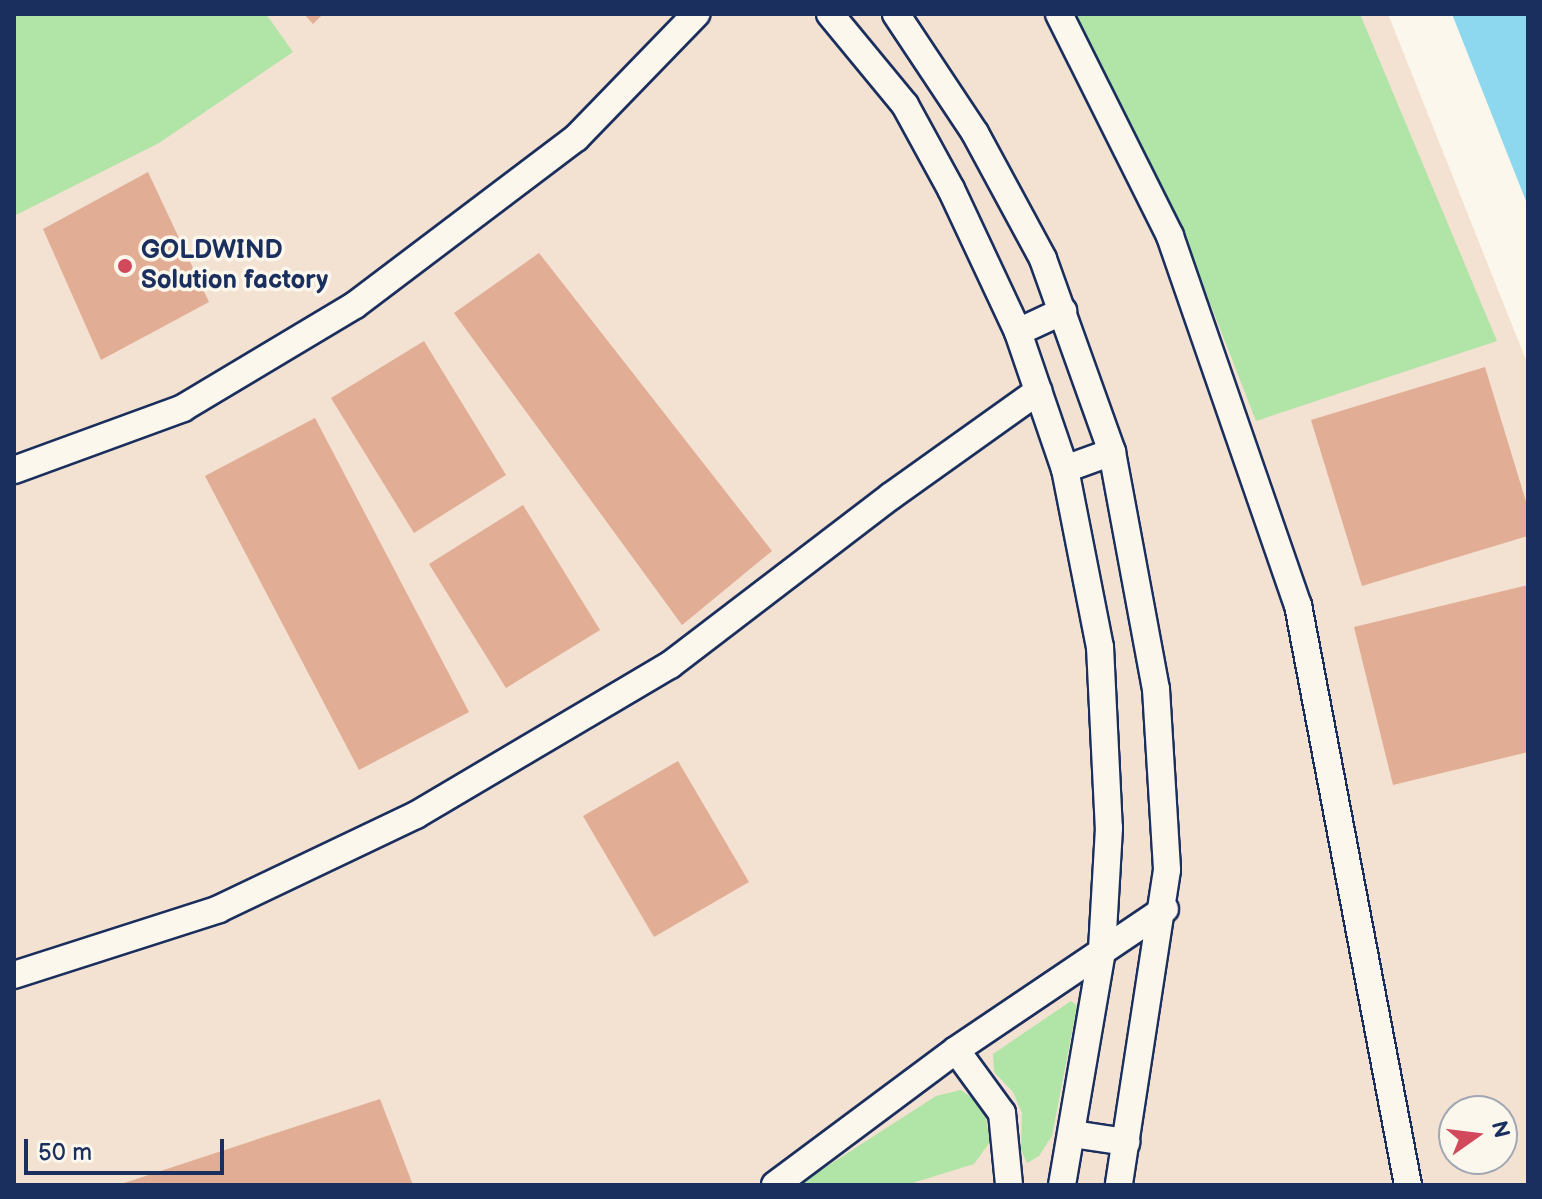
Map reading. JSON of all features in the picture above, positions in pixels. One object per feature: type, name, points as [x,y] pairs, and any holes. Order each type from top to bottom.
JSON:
[{"type":"lane","points":[[14,470],[183,408],[355,305],[576,138],[696,14]]},
{"type":"lane","points":[[830,14],[905,105],[1018,332],[1065,469],[1100,647],[1109,828],[1102,951],[1062,1185]]},
{"type":"lane","points":[[896,14],[975,133],[1043,259],[1112,452],[1156,689],[1165,909],[1119,1185]]},
{"type":"lane","points":[[1059,14],[1170,236],[1298,605],[1408,1185]]},
{"type":"lane","points":[[1018,332],[1063,311]]},
{"type":"lane","points":[[14,975],[219,909],[416,815],[670,665],[891,496],[1038,391]]},
{"type":"lane","points":[[1065,469],[1112,452]]},
{"type":"lane","points":[[775,1185],[956,1050],[1165,909]]},
{"type":"lane","points":[[956,1050],[1002,1113],[1009,1185]]},
{"type":"lane","points":[[1073,1134],[1126,1142]]},
{"type":"shaded area","points":[[14,14],[1388,14],[1528,365],[1528,1185],[14,1185]]},
{"type":"green space","points":[[14,14],[266,14],[293,52],[159,143],[14,216]]},
{"type":"green space","points":[[1070,14],[1360,14],[1497,341],[1256,421],[1184,236]]},
{"type":"green space","points":[[1071,1001],[1077,1006],[1052,1136],[1039,1156],[1027,1163],[1021,1150],[1022,1113],[1013,1092],[994,1072],[993,1054]]},
{"type":"green space","points":[[961,1090],[984,1107],[990,1142],[974,1164],[906,1185],[798,1185],[936,1096]]},
{"type":"water","points":[[1452,14],[1528,14],[1528,206]]},
{"type":"building","points":[[304,14],[323,14],[313,24]]},
{"type":"building","name":"GOLDWIND Solution factory","points":[[148,172],[209,302],[101,360],[43,229]]},
{"type":"building","points":[[539,253],[772,551],[682,625],[454,313]]},
{"type":"building","points":[[424,341],[506,475],[414,533],[331,398]]},
{"type":"building","points":[[1485,367],[1528,508],[1528,536],[1362,586],[1311,420]]},
{"type":"building","points":[[315,418],[469,712],[359,770],[205,476]]},
{"type":"building","points":[[523,505],[600,630],[506,688],[429,564]]},
{"type":"building","points":[[1528,585],[1528,752],[1393,785],[1354,627]]},
{"type":"building","points":[[678,761],[749,882],[654,937],[583,816]]},
{"type":"building","points":[[380,1099],[413,1185],[121,1185],[121,1184]]},
{"type":"place","name":"GOLDWIND Solution factory","points":[[125,266]]}]
